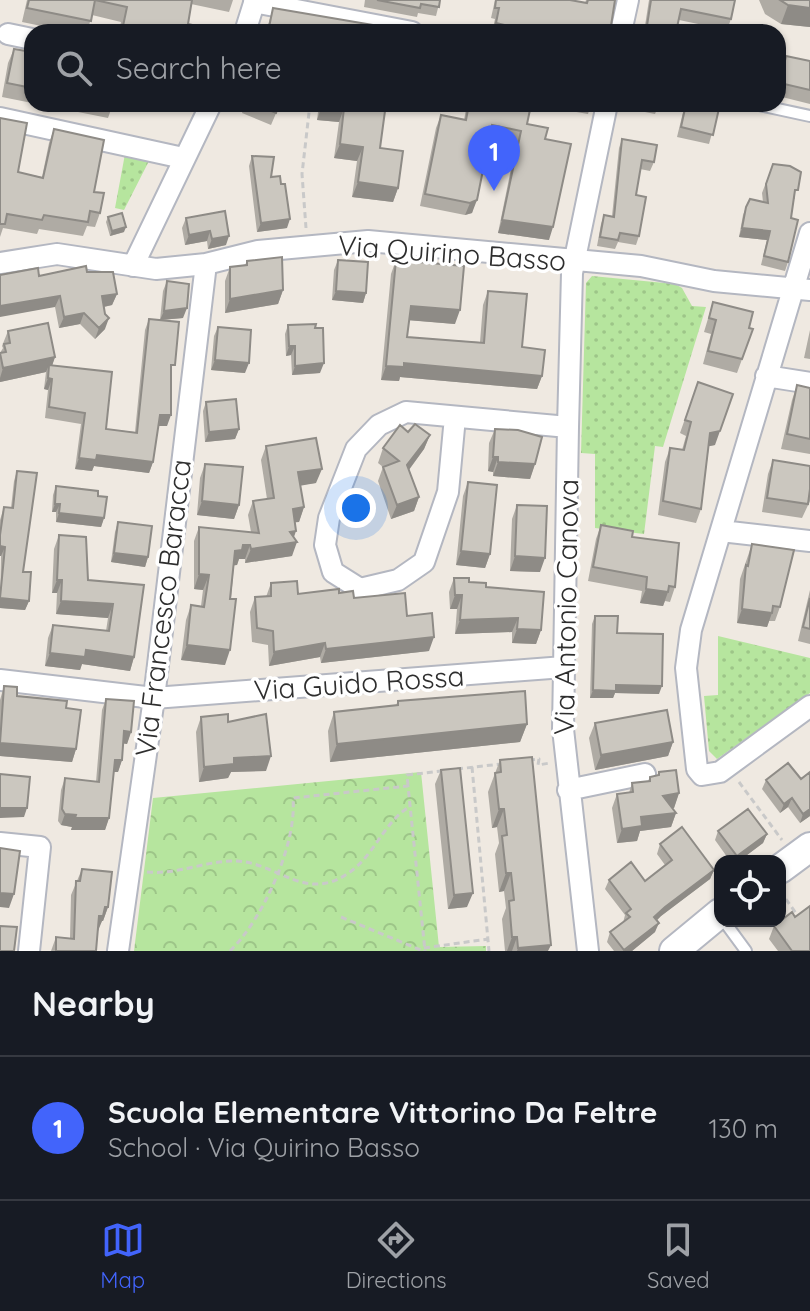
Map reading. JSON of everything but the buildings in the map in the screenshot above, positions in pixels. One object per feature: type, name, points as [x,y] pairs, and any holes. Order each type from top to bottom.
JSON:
[{"type":"street","points":[[623,24],[628,0]]},
{"type":"street","points":[[248,24],[255,1],[371,24]]},
{"type":"street","points":[[8,34],[24,37]]},
{"type":"street","points":[[133,266],[207,112]]},
{"type":"street","name":"Via Antonio Canova","points":[[588,951],[565,762],[568,427],[575,262],[605,112]]},
{"type":"street","points":[[0,118],[183,158]]},
{"type":"street","points":[[810,233],[801,290],[766,376],[691,630],[686,668],[697,769],[702,775],[728,766],[810,706]]},
{"type":"street","name":"Via Quirino Basso","points":[[0,263],[57,254],[156,269],[206,264],[258,251],[307,244],[368,241],[641,266],[714,281],[801,290]]},
{"type":"street","name":"Via Francesco Baracca","points":[[118,951],[154,698],[206,264]]},
{"type":"street","points":[[766,376],[810,383]]},
{"type":"street","points":[[455,417],[448,492],[424,562],[398,580],[360,589],[333,572],[325,545],[329,518],[356,449],[379,425],[406,412],[568,427]]},
{"type":"street","points":[[721,531],[810,541]]},
{"type":"street","name":"Via Guido Rossa","points":[[0,680],[154,698],[564,667]]},
{"type":"street","points":[[568,790],[645,774]]},
{"type":"street","points":[[0,843],[40,847],[29,951]]},
{"type":"street","points":[[674,951],[714,921]]},
{"type":"lane","points":[[786,111],[810,116]]},
{"type":"lane","points":[[729,927],[746,951]]},
{"type":"path","points":[[307,244],[302,174],[309,112]]},
{"type":"path","points":[[526,760],[539,759],[538,765],[565,762]]},
{"type":"path","points":[[424,950],[407,775],[512,762]]},
{"type":"path","points":[[728,766],[792,854]]},
{"type":"path","points":[[472,767],[489,951]]},
{"type":"path","points":[[230,951],[243,938],[276,876],[294,829],[293,798],[408,786]]},
{"type":"path","points":[[127,871],[168,874],[236,861],[260,865],[276,876],[306,884],[345,876],[363,862],[399,813],[410,807]]},
{"type":"path","points":[[786,899],[802,922]]},
{"type":"path","points":[[341,917],[424,950],[488,939]]},
{"type":"green space","points":[[125,154],[150,159],[124,210],[115,208]]},
{"type":"green space","points":[[592,276],[675,284],[682,288],[692,306],[706,307],[663,447],[655,446],[644,534],[595,528],[595,454],[581,453],[586,283]]},
{"type":"green space","points":[[718,636],[810,658],[810,693],[717,759],[709,751],[704,696],[718,695]]},
{"type":"green space","points":[[421,772],[439,947],[486,946],[486,951],[134,951],[153,798]]},
{"type":"place","name":"Scuola Elementare Vittorino Da Feltre","points":[[494,191]]}]
